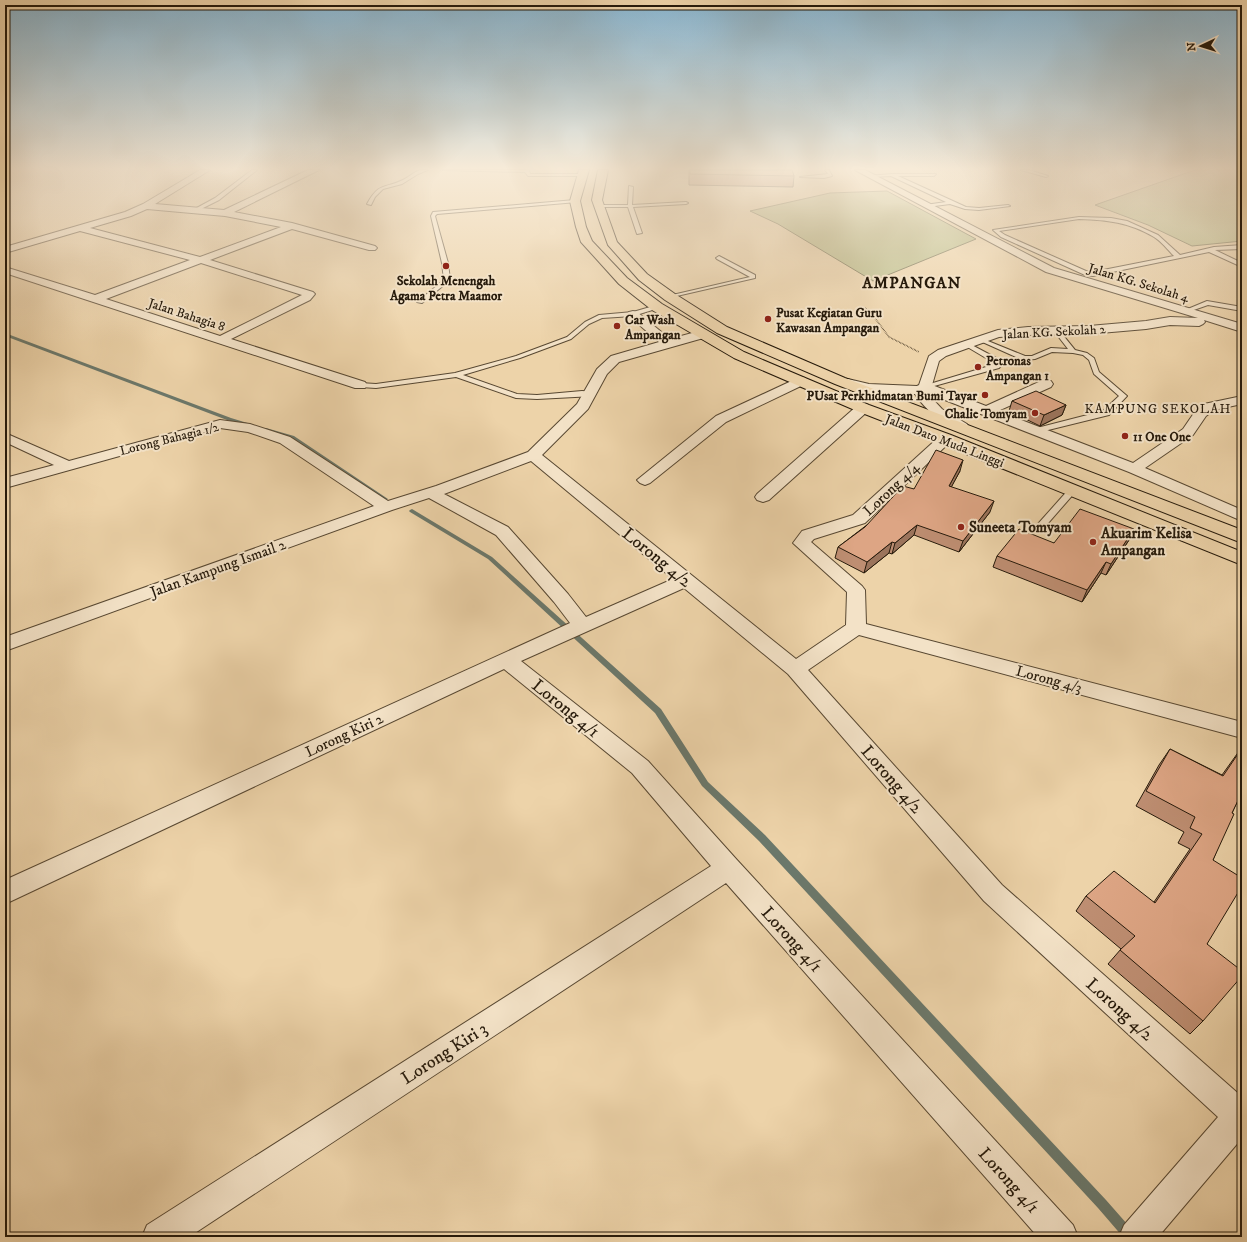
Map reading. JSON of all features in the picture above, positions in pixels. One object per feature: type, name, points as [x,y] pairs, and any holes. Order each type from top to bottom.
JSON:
[{"type":"highway","name":"Jalan Dato Muda Linggi","points":[[581,228],[587,242],[624,281],[657,307],[739,355],[863,408],[945,439],[1242,559]]},
{"type":"highway","name":"Jalan Dato Muda Linggi","points":[[607,228],[612,243],[643,277],[670,297],[722,330],[840,381],[962,427],[1242,537]]},
{"type":"street","points":[[5,250],[79,228],[201,260],[309,294],[306,298],[220,340]]},
{"type":"street","points":[[95,299],[287,228]]},
{"type":"street","points":[[299,228],[372,248]]},
{"type":"street","name":"Jalan KG. Sekolah 4","points":[[969,228],[1050,270],[1242,328]]},
{"type":"street","name":"Jalan Bahagia 8","points":[[5,270],[360,385]]},
{"type":"street","points":[[633,314],[668,343]]},
{"type":"street","name":"Jalan KG. Sekolah 2","points":[[934,359],[942,353],[998,334],[1056,330],[1089,330],[1146,325],[1170,321],[1202,322],[1214,320]]},
{"type":"street","points":[[533,455],[584,406],[602,372],[615,359],[703,334]]},
{"type":"street","points":[[934,359],[922,388],[925,400],[935,411],[962,427]]},
{"type":"street","points":[[645,480],[721,419],[800,381]]},
{"type":"street","points":[[840,381],[869,388],[922,388],[986,411],[1134,469],[1242,516]]},
{"type":"street","points":[[986,411],[1046,384]]},
{"type":"street","points":[[1134,469],[1188,432],[1201,413],[1209,407],[1242,400]]},
{"type":"street","points":[[763,497],[863,408]]},
{"type":"street","name":"Lorong Bahagia 1/2","points":[[5,483],[66,465],[220,424],[250,428],[285,440],[386,507]]},
{"type":"street","points":[[5,437],[66,465]]},
{"type":"street","name":"Lorong 4/4","points":[[856,628],[856,590],[802,543],[808,535],[859,519],[945,439]]},
{"type":"street","name":"Jalan Kampung Ismail 2","points":[[5,644],[386,507],[431,493],[533,455]]},
{"type":"street","name":"Lorong 4/2","points":[[533,455],[794,669],[993,893],[1241,1116]]},
{"type":"street","points":[[431,493],[502,531],[561,598],[582,625]]},
{"type":"street","name":"Lorong Kiri 2","points":[[5,892],[582,625],[685,580]]},
{"type":"street","points":[[794,669],[856,628]]},
{"type":"street","name":"Lorong 4/3","points":[[856,628],[1242,730]]},
{"type":"street","name":"Lorong 4/1","points":[[506,660],[640,767],[728,868],[1060,1237]]},
{"type":"street","name":"Lorong Kiri 3","points":[[159,1237],[728,868]]},
{"type":"street","points":[[1145,1226],[1241,1116]]},
{"type":"lane","points":[[420,302],[447,280],[445,263],[436,228]]},
{"type":"lane","points":[[637,228],[639,233]]},
{"type":"lane","points":[[1009,228],[995,230],[1003,236],[1085,273],[1093,274],[1210,250],[1242,247]]},
{"type":"lane","points":[[1138,228],[1156,236],[1178,256]]},
{"type":"lane","points":[[1210,250],[1242,265]]},
{"type":"lane","points":[[670,297],[752,278],[753,276],[719,258]]},
{"type":"lane","points":[[1186,311],[1207,303],[1242,309]]},
{"type":"lane","points":[[360,385],[376,386],[456,375],[518,357],[569,338],[587,323],[601,316],[633,314],[657,307]]},
{"type":"lane","points":[[1056,330],[1073,351]]},
{"type":"lane","points":[[981,340],[1025,358],[1033,358],[1051,350],[1073,351],[1086,354],[1092,359],[1096,373],[1122,396],[1106,413],[1036,431]]},
{"type":"lane","points":[[922,388],[996,367],[1000,364],[996,360],[966,344]]},
{"type":"lane","points":[[456,375],[516,396],[537,397],[582,393],[591,394]]},
{"type":"lane","points":[[1040,527],[1073,490]]},
{"type":"path","points":[[865,308],[870,310],[889,337],[934,359]]},
{"type":"green space","points":[[785,228],[956,228],[976,239],[873,281]]},
{"type":"green space","points":[[1154,228],[1242,228],[1242,241],[1192,246]]},
{"type":"building","points":[[1036,391],[1066,405],[1044,415],[1012,401]]},
{"type":"building","points":[[936,450],[963,460],[949,486],[994,501],[963,541],[917,525],[895,543],[892,542],[867,562],[838,547],[865,527],[903,486],[914,489]]},
{"type":"building","points":[[1080,509],[1134,529],[1111,564],[1106,562],[1087,590],[997,556],[1019,529],[1054,543]]},
{"type":"building","points":[[1242,748],[1242,792],[1232,813],[1234,814],[1213,860],[1242,878],[1242,886],[1207,944],[1242,971],[1242,976],[1203,1021],[1120,950],[1135,936],[1086,896],[1114,871],[1155,903],[1202,834],[1190,828],[1195,817],[1146,791],[1170,749],[1223,776]]},
{"type":"waterway","points":[[5,334],[229,419],[252,426]]},
{"type":"waterway","points":[[266,430],[292,437],[385,499]]},
{"type":"waterway","points":[[412,511],[490,558],[658,711],[705,784],[762,838],[1131,1237]]},
{"type":"place","name":"Sekolah Menengah Agama Petra Maamor","points":[[446,266]]},
{"type":"place","name":"Pusat Kegiatan Guru Kawasan Ampangan","points":[[768,319]]},
{"type":"place","name":"Car Wash Ampangan","points":[[617,326]]},
{"type":"place","name":"Petronas Ampangan 1","points":[[978,367]]},
{"type":"place","name":"PUsat Perkhidmatan Bumi Tayar","points":[[985,395]]},
{"type":"place","name":"Chalie Tomyam","points":[[1035,413]]},
{"type":"place","name":"11 One One","points":[[1125,436]]},
{"type":"place","name":"Suneeta Tomyam","points":[[961,527]]},
{"type":"place","name":"Akuarim Kelisa Ampangan","points":[[1093,542]]},
{"type":"district","name":"AMPANGAN","points":[[912,282]]},
{"type":"district","name":"KAMPUNG SEKOLAH","points":[[1158,408]]}]
